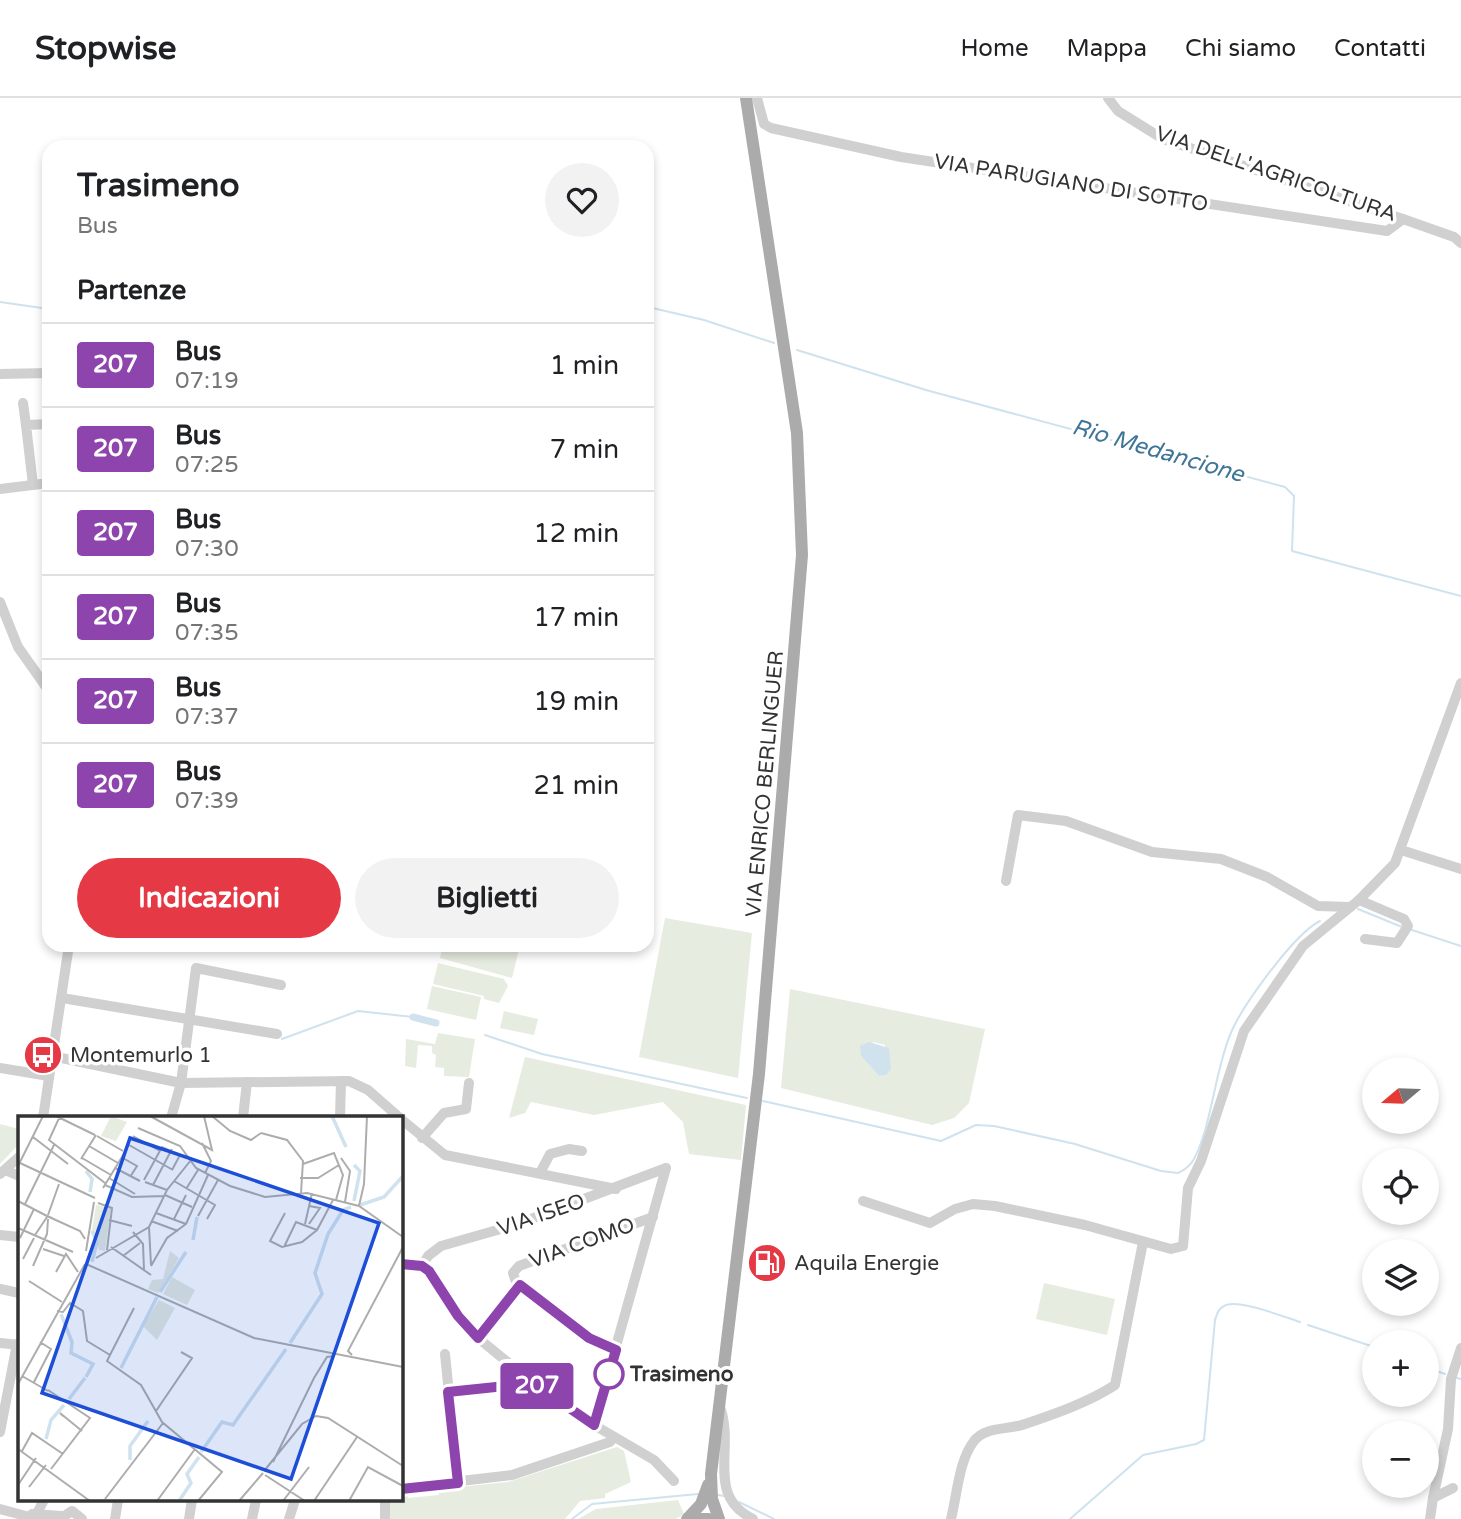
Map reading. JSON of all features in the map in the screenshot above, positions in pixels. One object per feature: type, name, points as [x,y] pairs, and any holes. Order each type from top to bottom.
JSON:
[{"type":"main road","name":"VIA ENRICO BERLINGUER","points":[[719,1519],[712,1499],[711,1474],[759,1074],[800,613],[803,533],[800,461],[746,98]]},
{"type":"main road","name":"VIA ENRICO BERLINGUER","points":[[690,1519],[701,1504],[711,1474]]},
{"type":"main road","name":"VIA ENRICO BERLINGUER","points":[[690,1519],[709,1519]]},
{"type":"street","name":"VIA PARUGIANO DI SOTTO","points":[[757,98],[764,124],[771,128],[901,157],[1387,232],[1403,219]]},
{"type":"street","name":"VIA DELL'AGRICOLTURA","points":[[1108,98],[1118,111],[1163,139],[1459,238]]},
{"type":"street","points":[[0,374],[42,373]]},
{"type":"street","points":[[23,403],[33,485]]},
{"type":"street","points":[[26,425],[42,424]]},
{"type":"street","points":[[0,489],[42,484]]},
{"type":"street","points":[[0,602],[18,647],[42,681]]},
{"type":"street","points":[[863,1201],[930,1223],[964,1206],[995,1206],[1085,1225],[1178,1250],[1183,1246],[1188,1188],[1201,1161],[1244,1031],[1303,946],[1359,900],[1392,867],[1401,850],[1461,683]]},
{"type":"street","points":[[1006,881],[1018,815],[1066,821],[1153,852],[1221,859],[1267,877],[1318,906],[1350,907]]},
{"type":"street","points":[[1401,850],[1461,869]]},
{"type":"street","points":[[1359,900],[1399,917],[1408,926],[1397,943],[1365,939]]},
{"type":"street","points":[[45,1116],[68,952]]},
{"type":"street","points":[[172,1116],[181,1083],[196,968],[281,985]]},
{"type":"street","points":[[62,998],[277,1034]]},
{"type":"street","points":[[52,1056],[181,1083],[341,1081],[363,1087],[391,1114]]},
{"type":"street","points":[[0,1068],[49,1076]]},
{"type":"street","points":[[340,1116],[341,1081]]},
{"type":"street","points":[[243,1116],[247,1082]]},
{"type":"street","points":[[422,1138],[444,1113],[466,1109],[468,1083]]},
{"type":"street","points":[[402,1121],[445,1155],[617,1189]]},
{"type":"street","points":[[540,1173],[550,1154],[569,1149],[582,1151]]},
{"type":"street","points":[[2,1172],[18,1158]]},
{"type":"street","name":"VIA ISEO","points":[[422,1266],[428,1256],[441,1246],[509,1228],[617,1189],[666,1168],[653,1217]]},
{"type":"street","points":[[594,1425],[653,1217]]},
{"type":"street","name":"VIA COMO","points":[[478,1338],[520,1285],[513,1276],[519,1266],[653,1217]]},
{"type":"street","points":[[0,1235],[18,1237]]},
{"type":"street","points":[[951,1519],[967,1455],[978,1436],[990,1430],[1022,1425],[1091,1399],[1115,1385],[1143,1242]]},
{"type":"street","points":[[402,1264],[422,1266],[431,1274],[458,1316],[478,1338],[533,1383],[594,1425],[654,1460],[674,1481]]},
{"type":"street","points":[[520,1285],[589,1338],[616,1350]]},
{"type":"street","points":[[0,1289],[18,1293]]},
{"type":"street","points":[[0,1343],[18,1345],[0,1432]]},
{"type":"street","points":[[1439,1470],[1448,1429],[1451,1379],[1461,1348]]},
{"type":"street","points":[[444,1354],[458,1483]]},
{"type":"street","points":[[448,1392],[533,1383]]},
{"type":"street","points":[[720,1405],[724,1428],[727,1495],[737,1510],[753,1519]]},
{"type":"street","points":[[402,1488],[512,1475],[610,1442],[614,1437]]},
{"type":"street","points":[[1439,1495],[1453,1488]]},
{"type":"street","points":[[1430,1519],[1433,1498]]},
{"type":"street","points":[[289,1519],[294,1502]]},
{"type":"street","points":[[0,1509],[37,1516],[61,1517],[72,1511],[82,1519]]},
{"type":"shaded area","points":[[665,918],[752,933],[738,1078],[639,1057]]},
{"type":"shaded area","points":[[441,952],[518,952],[512,978],[440,958]]},
{"type":"shaded area","points":[[438,963],[504,979],[508,986],[499,1003],[484,999],[484,996],[433,984]]},
{"type":"shaded area","points":[[432,986],[481,997],[476,1020],[427,1009]]},
{"type":"shaded area","points":[[790,989],[985,1029],[969,1103],[954,1118],[932,1125],[781,1088]],"holes":[[[873,1042],[885,1045],[886,1075],[879,1076],[861,1056]]]},
{"type":"shaded area","points":[[504,1011],[538,1019],[534,1035],[500,1028]]},
{"type":"shaded area","points":[[438,1033],[475,1039],[469,1077],[444,1076],[444,1068],[435,1067],[436,1055],[432,1053],[432,1046],[418,1045],[416,1068],[405,1066],[406,1039],[435,1044]]},
{"type":"shaded area","points":[[525,1057],[746,1105],[741,1160],[689,1154],[683,1122],[663,1102],[594,1115],[531,1102],[525,1113],[509,1118]]},
{"type":"shaded area","points":[[0,1124],[18,1129],[18,1145],[0,1164]]},
{"type":"shaded area","points":[[1044,1283],[1115,1299],[1107,1335],[1036,1319]]},
{"type":"shaded area","points":[[617,1447],[624,1451],[631,1482],[605,1494],[605,1498],[580,1501],[565,1519],[389,1519],[389,1502],[402,1502],[402,1492],[407,1492],[408,1498],[439,1495],[439,1489],[508,1482]]},
{"type":"shaded area","points":[[678,1500],[684,1514],[676,1519],[578,1519],[596,1509]]},
{"type":"water","points":[[869,1042],[889,1048],[891,1069],[886,1075],[879,1076],[861,1056],[860,1046]]},
{"type":"waterway","name":"Rio Medancione","points":[[0,302],[42,308]]},
{"type":"waterway","name":"Rio Medancione","points":[[654,308],[704,320],[774,343]]},
{"type":"waterway","name":"Rio Medancione","points":[[797,350],[926,390],[1285,487],[1294,496],[1292,551],[1461,596]]},
{"type":"waterway","points":[[1358,909],[1402,927]]},
{"type":"waterway","points":[[763,1101],[941,1141],[976,1125],[994,1126],[1075,1144],[1161,1171],[1178,1173],[1191,1164],[1200,1146],[1220,1065],[1236,1023],[1256,990],[1283,955],[1309,928],[1320,921]]},
{"type":"waterway","points":[[1412,930],[1461,946]]},
{"type":"waterway","points":[[282,1039],[358,1011],[413,1017]]},
{"type":"waterway","points":[[413,1017],[436,1023]]},
{"type":"waterway","points":[[485,1035],[542,1054],[747,1098]]},
{"type":"waterway","points":[[1070,1519],[1143,1455],[1204,1440],[1215,1320],[1220,1309],[1230,1304],[1239,1304],[1300,1322]]},
{"type":"waterway","points":[[1308,1325],[1362,1343]]},
{"type":"waterway","points":[[1439,1372],[1445,1374]]},
{"type":"waterway","points":[[1457,1378],[1461,1379]]},
{"type":"waterway","points":[[572,1519],[592,1504],[698,1494]]},
{"type":"waterway","points":[[718,1495],[724,1496]]},
{"type":"waterway","points":[[739,1502],[774,1519]]},
{"type":"bus line","name":"207","points":[[402,1264],[422,1266],[429,1271],[458,1316],[478,1338],[520,1285],[589,1338],[616,1350],[594,1425],[533,1383],[448,1392],[458,1483],[402,1489]]},
{"type":"place","name":"Montemurlo 1","points":[[43,1055]]},
{"type":"place","name":"Aquila Energie","points":[[767,1263]]},
{"type":"place","name":"Trasimeno","points":[[609,1374]]}]
